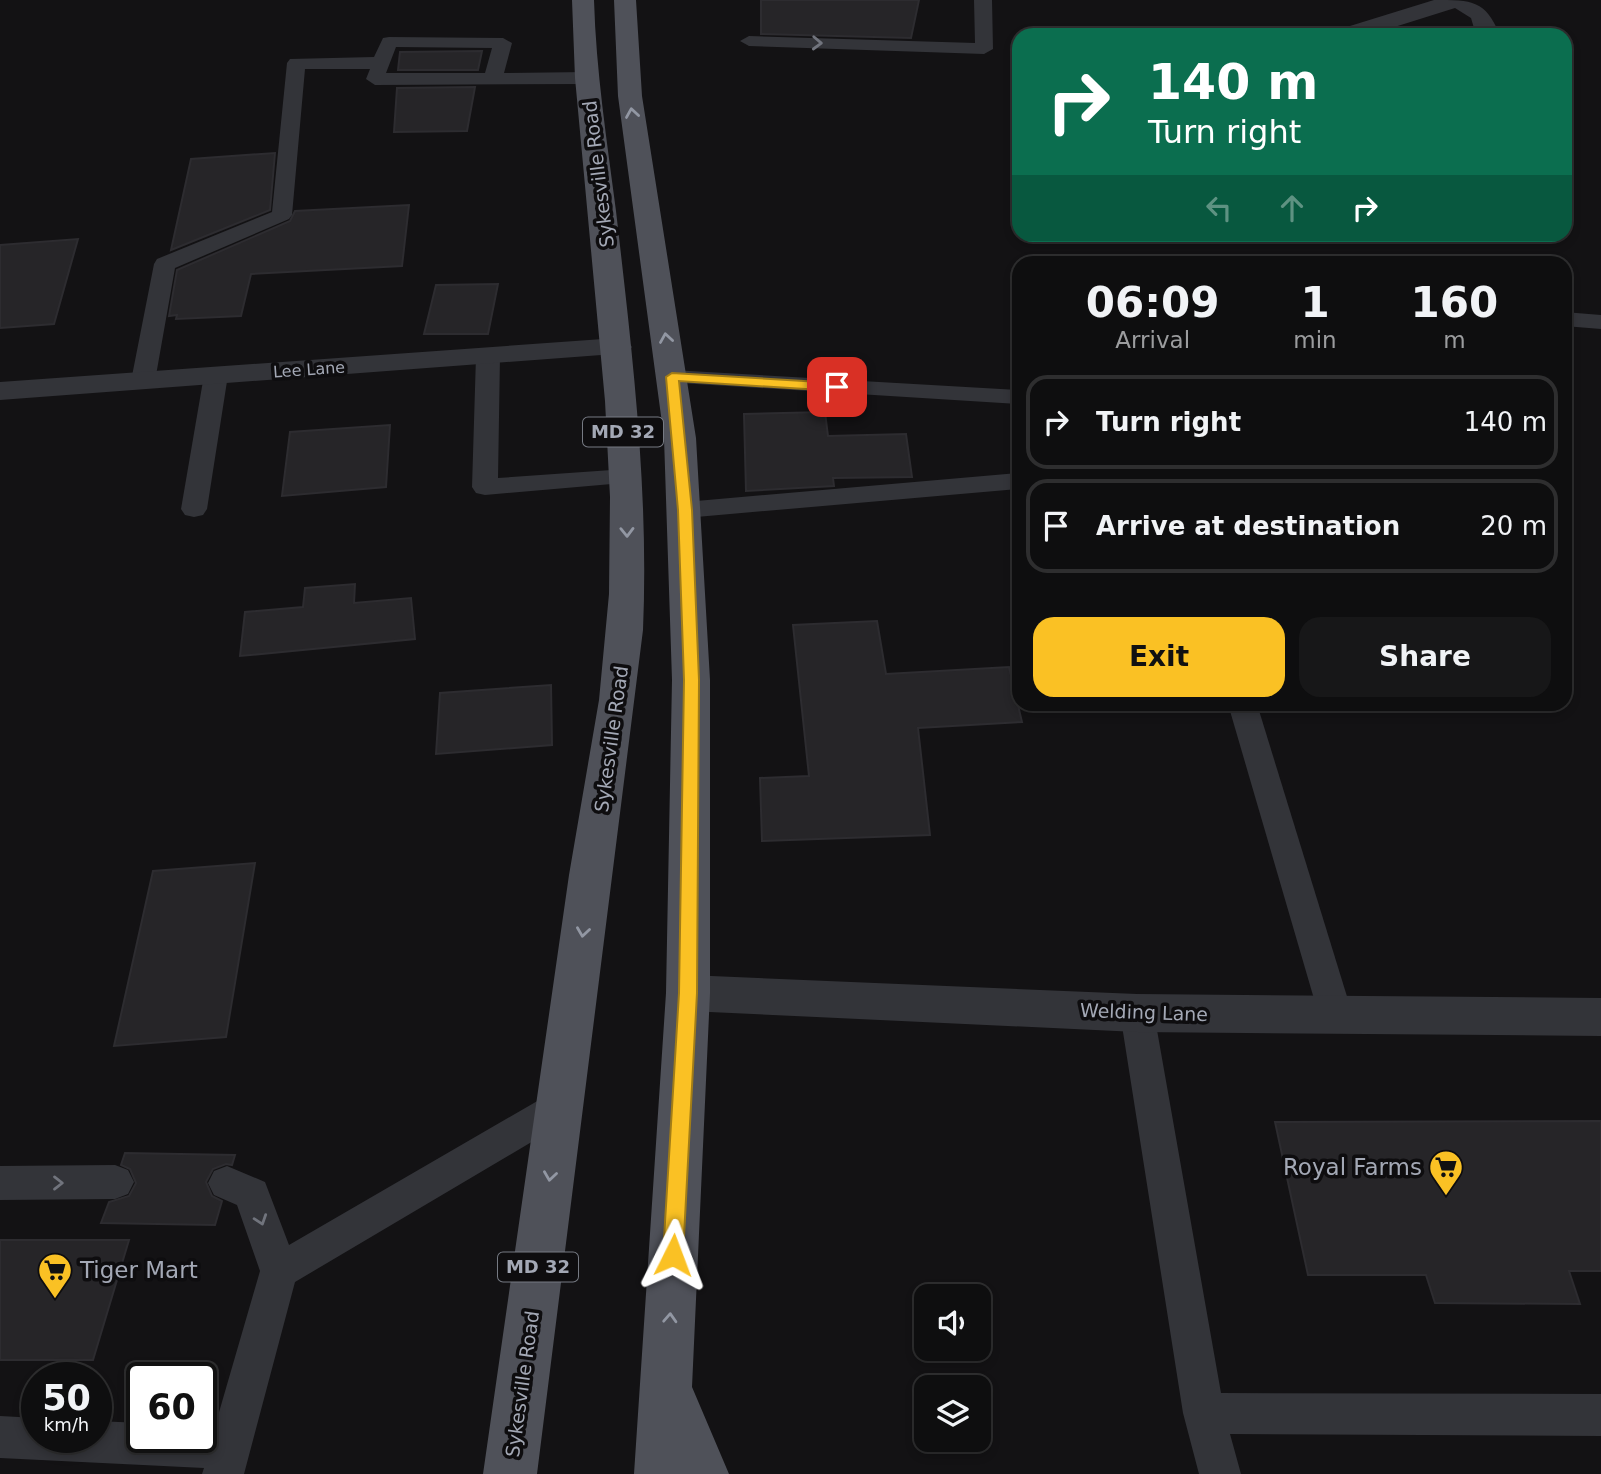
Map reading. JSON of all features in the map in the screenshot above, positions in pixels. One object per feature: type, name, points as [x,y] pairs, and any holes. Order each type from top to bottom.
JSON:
[{"type":"main road","name":"Sykesville Road","points":[[510,1474],[592,864],[623,663],[627,572],[626,477],[618,347],[587,78],[583,0]]},
{"type":"main road","name":"MD 32","points":[[625,0],[630,96],[672,377],[685,510],[691,680],[688,993],[661,1474]]},
{"type":"main road","points":[[666,1386],[702,1474]]},
{"type":"street","points":[[1368,28],[1458,0],[1481,13],[1486,28]]},
{"type":"street","name":"Lee Lane","points":[[0,391],[618,347]]},
{"type":"street","name":"Welding Lane","points":[[688,993],[1137,1013],[1601,1017]]},
{"type":"lane","points":[[749,40],[984,49],[983,0]]},
{"type":"lane","points":[[493,79],[503,43],[389,42],[375,79],[493,79],[587,78]]},
{"type":"lane","points":[[143,381],[165,264],[282,215],[296,63],[381,63]]},
{"type":"lane","points":[[1572,320],[1601,322]]},
{"type":"lane","points":[[488,356],[485,487],[626,477]]},
{"type":"lane","points":[[194,509],[216,375]]},
{"type":"lane","points":[[672,377],[1012,397]]},
{"type":"lane","points":[[685,510],[1012,482]]},
{"type":"lane","points":[[1244,711],[1336,1016]]},
{"type":"lane","points":[[1137,1013],[1204,1413],[1220,1474]]},
{"type":"lane","points":[[279,1271],[559,1107]]},
{"type":"lane","points":[[0,1183],[115,1182]]},
{"type":"lane","points":[[0,1437],[227,1461],[279,1271],[252,1194],[227,1183]]},
{"type":"lane","points":[[1204,1413],[1601,1415]]},
{"type":"building","points":[[761,0],[919,0],[911,38],[761,34]]},
{"type":"building","points":[[482,51],[478,70],[398,70],[400,52]]},
{"type":"building","points":[[475,87],[467,131],[394,132],[397,88]]},
{"type":"building","points":[[275,153],[270,210],[171,250],[191,159]]},
{"type":"building","points":[[409,205],[402,266],[251,274],[241,316],[176,319],[177,315],[169,316],[177,270],[290,221],[295,211]]},
{"type":"building","points":[[78,239],[54,324],[0,328],[0,245]]},
{"type":"building","points":[[498,284],[488,334],[424,334],[436,285]]},
{"type":"building","points":[[825,412],[828,436],[906,434],[912,477],[833,478],[834,486],[746,491],[744,414]]},
{"type":"building","points":[[390,425],[386,487],[282,496],[290,432]]},
{"type":"building","points":[[355,584],[354,603],[411,598],[415,639],[240,656],[245,612],[303,607],[305,588]]},
{"type":"building","points":[[877,621],[886,674],[1009,667],[1012,680],[1012,711],[1019,711],[1022,722],[918,728],[930,835],[762,841],[760,778],[809,776],[793,625]]},
{"type":"building","points":[[551,685],[552,745],[436,754],[440,693]]},
{"type":"building","points":[[255,863],[226,1037],[114,1046],[153,871]]},
{"type":"building","name":"Royal Farms","points":[[1601,1121],[1601,1271],[1569,1271],[1580,1304],[1435,1303],[1426,1275],[1308,1275],[1275,1122]]},
{"type":"building","points":[[125,1153],[235,1155],[232,1165],[226,1164],[213,1169],[206,1182],[212,1196],[222,1201],[215,1225],[101,1223],[109,1202],[129,1196],[136,1183],[130,1169],[121,1165]]},
{"type":"building","name":"Tiger Mart","points":[[0,1240],[129,1240],[93,1360],[0,1360]]},
{"type":"place","name":"Royal Farms","points":[[1446,1197]]},
{"type":"place","name":"Tiger Mart","points":[[55,1300]]},
{"type":"route","points":[[673,1255],[688,993],[691,680],[685,510],[672,377],[837,387]]}]
